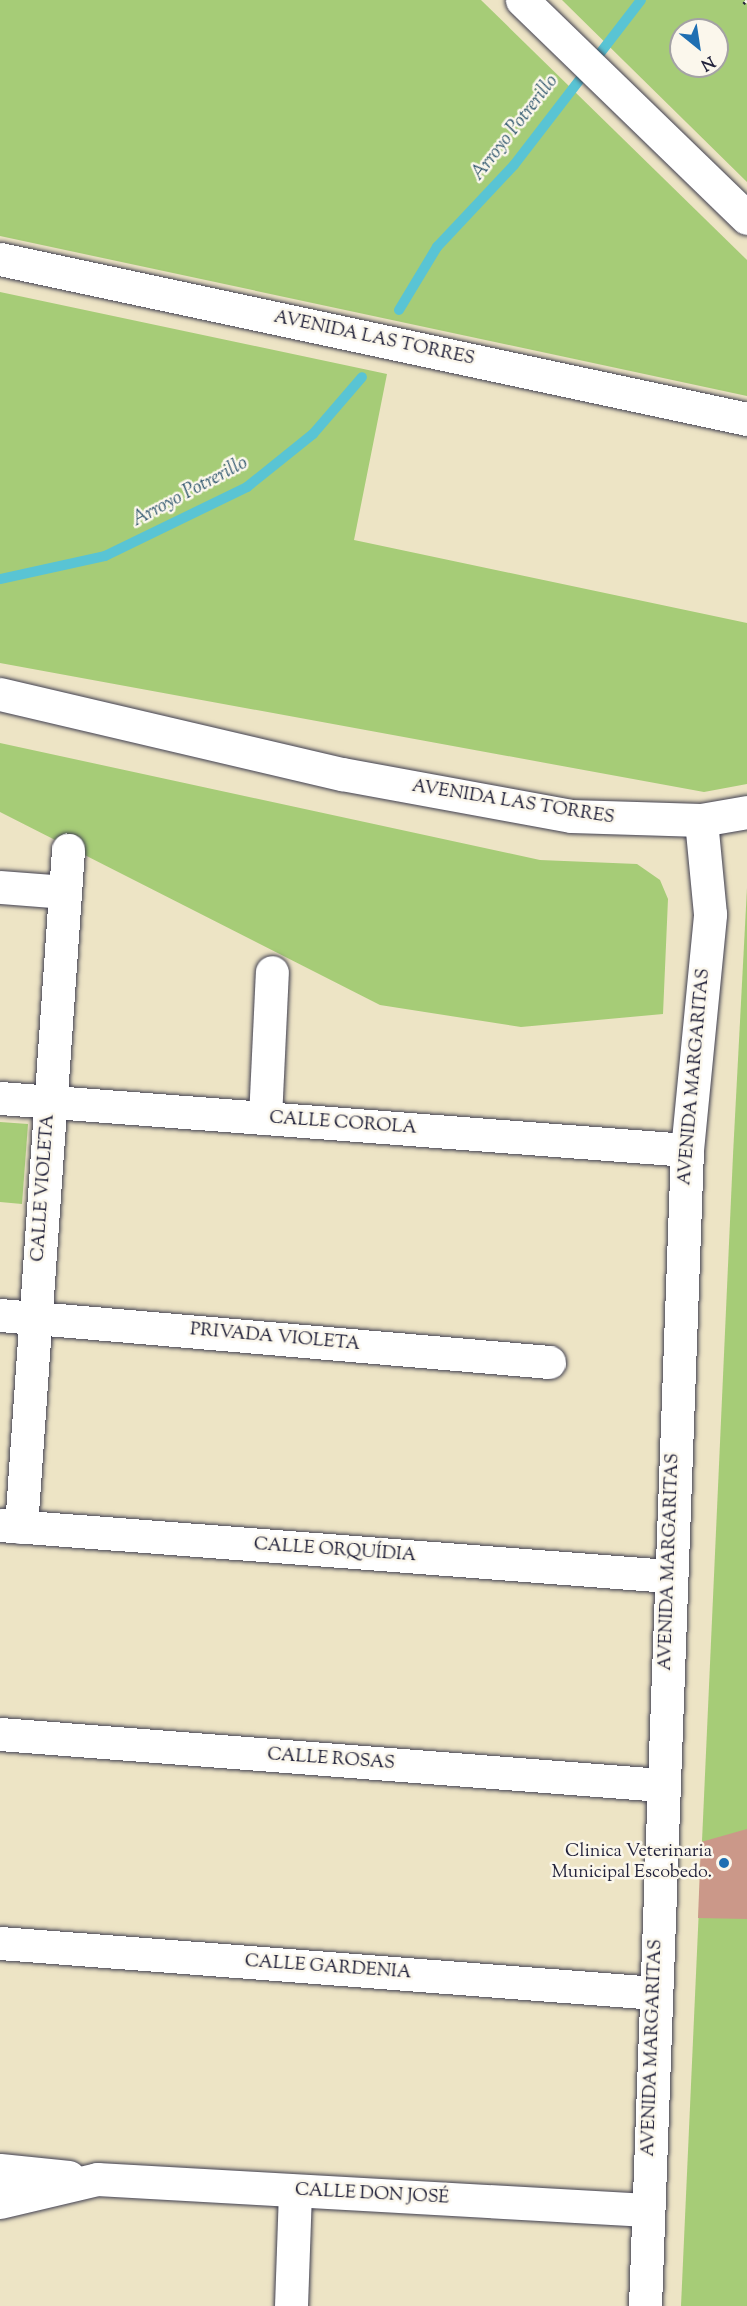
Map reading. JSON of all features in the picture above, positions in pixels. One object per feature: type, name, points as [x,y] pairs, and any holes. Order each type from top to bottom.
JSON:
[{"type":"street","points":[[522,0],[747,218]]},
{"type":"street","name":"AVENIDA LAS TORRES","points":[[0,259],[747,419]]},
{"type":"street","name":"AVENIDA LAS TORRES","points":[[0,694],[342,774],[561,814],[701,820],[747,812]]},
{"type":"street","name":"AVENIDA MARGARITAS","points":[[645,2306],[669,1576],[687,1150],[710,914],[701,820]]},
{"type":"street","name":"CALLE VIOLETA","points":[[10,1526],[35,1318],[68,850]]},
{"type":"street","points":[[0,887],[65,892]]},
{"type":"street","points":[[265,1118],[272,972]]},
{"type":"street","name":"CALLE COROLA","points":[[0,1098],[687,1150]]},
{"type":"street","name":"PRIVADA VIOLETA","points":[[0,1315],[549,1362]]},
{"type":"street","name":"CALLE ORQUÍDIA","points":[[10,1526],[669,1576]]},
{"type":"street","name":"CALLE ROSAS","points":[[0,1734],[662,1785]]},
{"type":"street","name":"CALLE GARDENIA","points":[[0,1943],[656,1993]]},
{"type":"street","name":"CALLE DON JOSÉ","points":[[0,2170],[97,2180],[647,2210]]},
{"type":"street","name":"CALLE DON JOSÉ","points":[[0,2202],[97,2180]]},
{"type":"street","points":[[291,2306],[296,2191]]},
{"type":"green space","points":[[0,0],[481,0],[747,260],[747,396],[0,236]]},
{"type":"green space","points":[[562,0],[747,0],[747,182]]},
{"type":"green space","points":[[0,292],[387,374],[354,540],[747,623],[747,784],[704,792],[0,663]]},
{"type":"green space","points":[[0,743],[540,860],[637,864],[660,880],[668,899],[663,1014],[521,1027],[380,1005],[0,812]]},
{"type":"green space","points":[[747,888],[747,2306],[681,2306],[733,1155]]},
{"type":"green space","points":[[0,1122],[28,1124],[22,1204],[0,1202]]},
{"type":"building","name":"Clinica Veterinaria Municipal Escobedo.","points":[[747,1829],[747,1919],[698,1918],[701,1842]]},
{"type":"waterway","name":"Arroyo Potrerillo","points":[[399,310],[437,247],[514,165],[641,0]]},
{"type":"waterway","name":"Arroyo Potrerillo","points":[[0,579],[105,556],[247,487],[313,434],[362,377]]},
{"type":"place","name":"Clinica Veterinaria Municipal Escobedo.","points":[[724,1863]]}]
